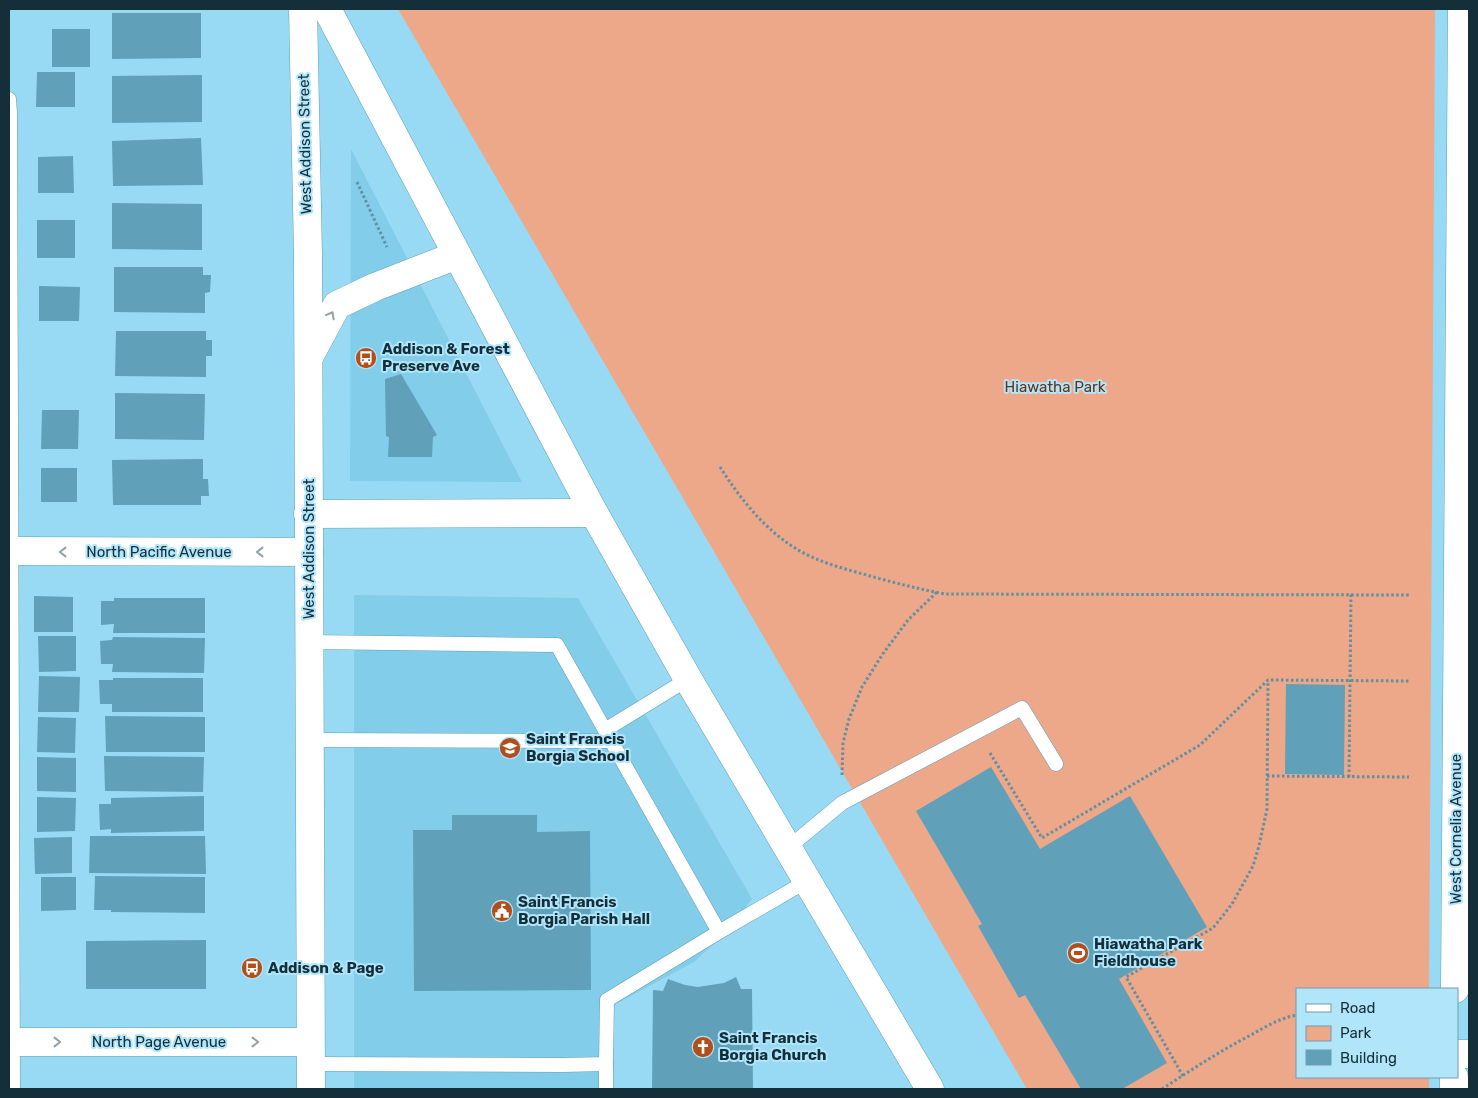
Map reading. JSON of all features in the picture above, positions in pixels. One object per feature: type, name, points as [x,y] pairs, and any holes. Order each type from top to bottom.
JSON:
[{"type":"street","name":"West Addison Street","points":[[303,9],[308,358],[311,1065]]},
{"type":"street","points":[[327,9],[594,513],[688,679],[930,1089]]},
{"type":"street","name":"West Cornelia Avenue","points":[[1455,988],[1462,802],[1464,530],[1465,251],[1462,9]]},
{"type":"street","points":[[308,358],[337,305],[375,287],[457,255]]},
{"type":"street","points":[[308,514],[594,513]]},
{"type":"street","name":"North Pacific Avenue","points":[[10,552],[309,552]]},
{"type":"street","name":"North Page Avenue","points":[[11,1042],[311,1065]]},
{"type":"lane","points":[[9,98],[11,1042],[13,1089]]},
{"type":"lane","points":[[309,642],[557,646],[719,932]]},
{"type":"lane","points":[[309,740],[608,736],[688,679]]},
{"type":"lane","points":[[788,848],[842,803],[1022,708],[1056,764]]},
{"type":"lane","points":[[606,1089],[607,1000],[808,881]]},
{"type":"lane","points":[[311,1065],[606,1064]]},
{"type":"path","points":[[356,182],[387,248]]},
{"type":"path","points":[[720,467],[738,495],[755,515],[795,548],[846,570],[945,594],[1411,595]]},
{"type":"path","points":[[842,803],[843,743],[848,719],[862,687],[882,655],[908,620],[936,592]]},
{"type":"path","points":[[1349,777],[1351,594]]},
{"type":"path","points":[[1182,1076],[1126,977],[1213,928],[1232,904],[1252,866],[1259,846],[1267,809],[1268,680]]},
{"type":"path","points":[[986,745],[1042,838],[1200,745],[1268,680],[1410,681]]},
{"type":"path","points":[[1267,776],[1409,777]]},
{"type":"path","points":[[1162,1089],[1217,1053],[1258,1030],[1296,1015]]},
{"type":"shaded area","points":[[351,149],[522,482],[350,481]]},
{"type":"shaded area","name":"Saint Francis Borgia School","points":[[354,595],[578,598],[752,899],[726,932],[694,962],[614,1005],[613,1089],[354,1089]]},
{"type":"green space","name":"Hiawatha Park","points":[[398,9],[1435,9],[1429,988],[1296,988],[1296,1078],[1429,1078],[1429,1089],[1027,1089]]},
{"type":"building","points":[[112,13],[201,13],[201,58],[112,59]]},
{"type":"building","points":[[52,29],[90,29],[90,67],[52,67]]},
{"type":"building","points":[[37,72],[75,72],[75,107],[36,107]]},
{"type":"building","points":[[202,75],[202,122],[112,123],[112,76]]},
{"type":"building","points":[[201,138],[203,185],[113,186],[112,141]]},
{"type":"building","points":[[73,156],[74,193],[38,193],[38,157]]},
{"type":"building","points":[[112,203],[202,204],[202,250],[112,249]]},
{"type":"building","points":[[37,220],[75,220],[75,258],[37,258]]},
{"type":"building","points":[[114,267],[203,267],[203,275],[211,275],[210,292],[205,293],[205,313],[114,312]]},
{"type":"building","points":[[39,286],[80,287],[79,321],[39,321]]},
{"type":"building","points":[[116,331],[206,331],[206,340],[212,340],[212,356],[206,356],[206,377],[115,376]]},
{"type":"building","points":[[401,374],[437,435],[433,437],[432,457],[388,457],[389,437],[386,436],[385,379]]},
{"type":"building","points":[[115,393],[205,394],[204,440],[115,439]]},
{"type":"building","points":[[42,410],[79,410],[78,449],[41,449]]},
{"type":"building","points":[[203,459],[203,479],[208,479],[209,496],[201,496],[201,505],[113,505],[112,460]]},
{"type":"building","points":[[41,468],[77,468],[77,502],[41,502]]},
{"type":"building","points":[[34,596],[73,597],[73,632],[34,632]]},
{"type":"building","points":[[114,598],[205,598],[205,633],[113,633],[114,624],[101,625],[101,601],[114,601]]},
{"type":"building","points":[[38,636],[76,636],[76,671],[39,672]]},
{"type":"building","points":[[113,637],[205,638],[204,673],[112,672],[113,664],[101,664],[100,641],[112,640]]},
{"type":"building","points":[[39,676],[80,677],[79,712],[38,712]]},
{"type":"building","points":[[113,678],[203,678],[203,712],[112,712],[112,704],[100,704],[99,680],[113,680]]},
{"type":"building","points":[[1286,684],[1345,685],[1344,775],[1285,774]]},
{"type":"building","points":[[105,716],[205,717],[205,752],[106,752]]},
{"type":"building","points":[[38,717],[76,718],[75,753],[37,752]]},
{"type":"building","points":[[104,756],[204,757],[203,792],[105,791]]},
{"type":"building","points":[[37,757],[76,758],[76,792],[37,791]]},
{"type":"building","name":"Hiawatha Park Fieldhouse","points":[[991,767],[1040,849],[1130,796],[1207,927],[1119,979],[1167,1063],[1122,1089],[1081,1089],[1025,995],[1019,998],[978,926],[982,924],[916,811]]},
{"type":"building","points":[[204,796],[204,831],[111,833],[111,829],[100,830],[99,804],[111,804],[111,798]]},
{"type":"building","points":[[37,797],[76,798],[75,831],[37,832]]},
{"type":"building","name":"Saint Francis Borgia Parish Hall","points":[[452,815],[537,815],[537,832],[590,831],[591,990],[414,991],[413,830],[452,830]]},
{"type":"building","points":[[90,836],[205,836],[206,874],[89,873]]},
{"type":"building","points":[[72,837],[72,873],[35,874],[34,838]]},
{"type":"building","points":[[95,876],[205,877],[205,913],[111,912],[111,910],[94,910]]},
{"type":"building","points":[[41,877],[76,877],[76,910],[41,911]]},
{"type":"building","points":[[206,940],[206,989],[86,989],[86,941]]},
{"type":"building","name":"Saint Francis Borgia Church","points":[[736,977],[741,989],[752,989],[753,1089],[652,1089],[653,990],[663,991],[668,979],[698,987],[724,983]]},
{"type":"place","name":"Addison & Forest Preserve Ave","points":[[366,358]]},
{"type":"place","name":"Saint Francis Borgia School","points":[[510,748]]},
{"type":"place","name":"Saint Francis Borgia Parish Hall","points":[[502,911]]},
{"type":"place","name":"Hiawatha Park Fieldhouse","points":[[1078,953]]},
{"type":"place","name":"Addison & Page","points":[[252,968]]},
{"type":"place","name":"Saint Francis Borgia Church","points":[[703,1047]]}]
